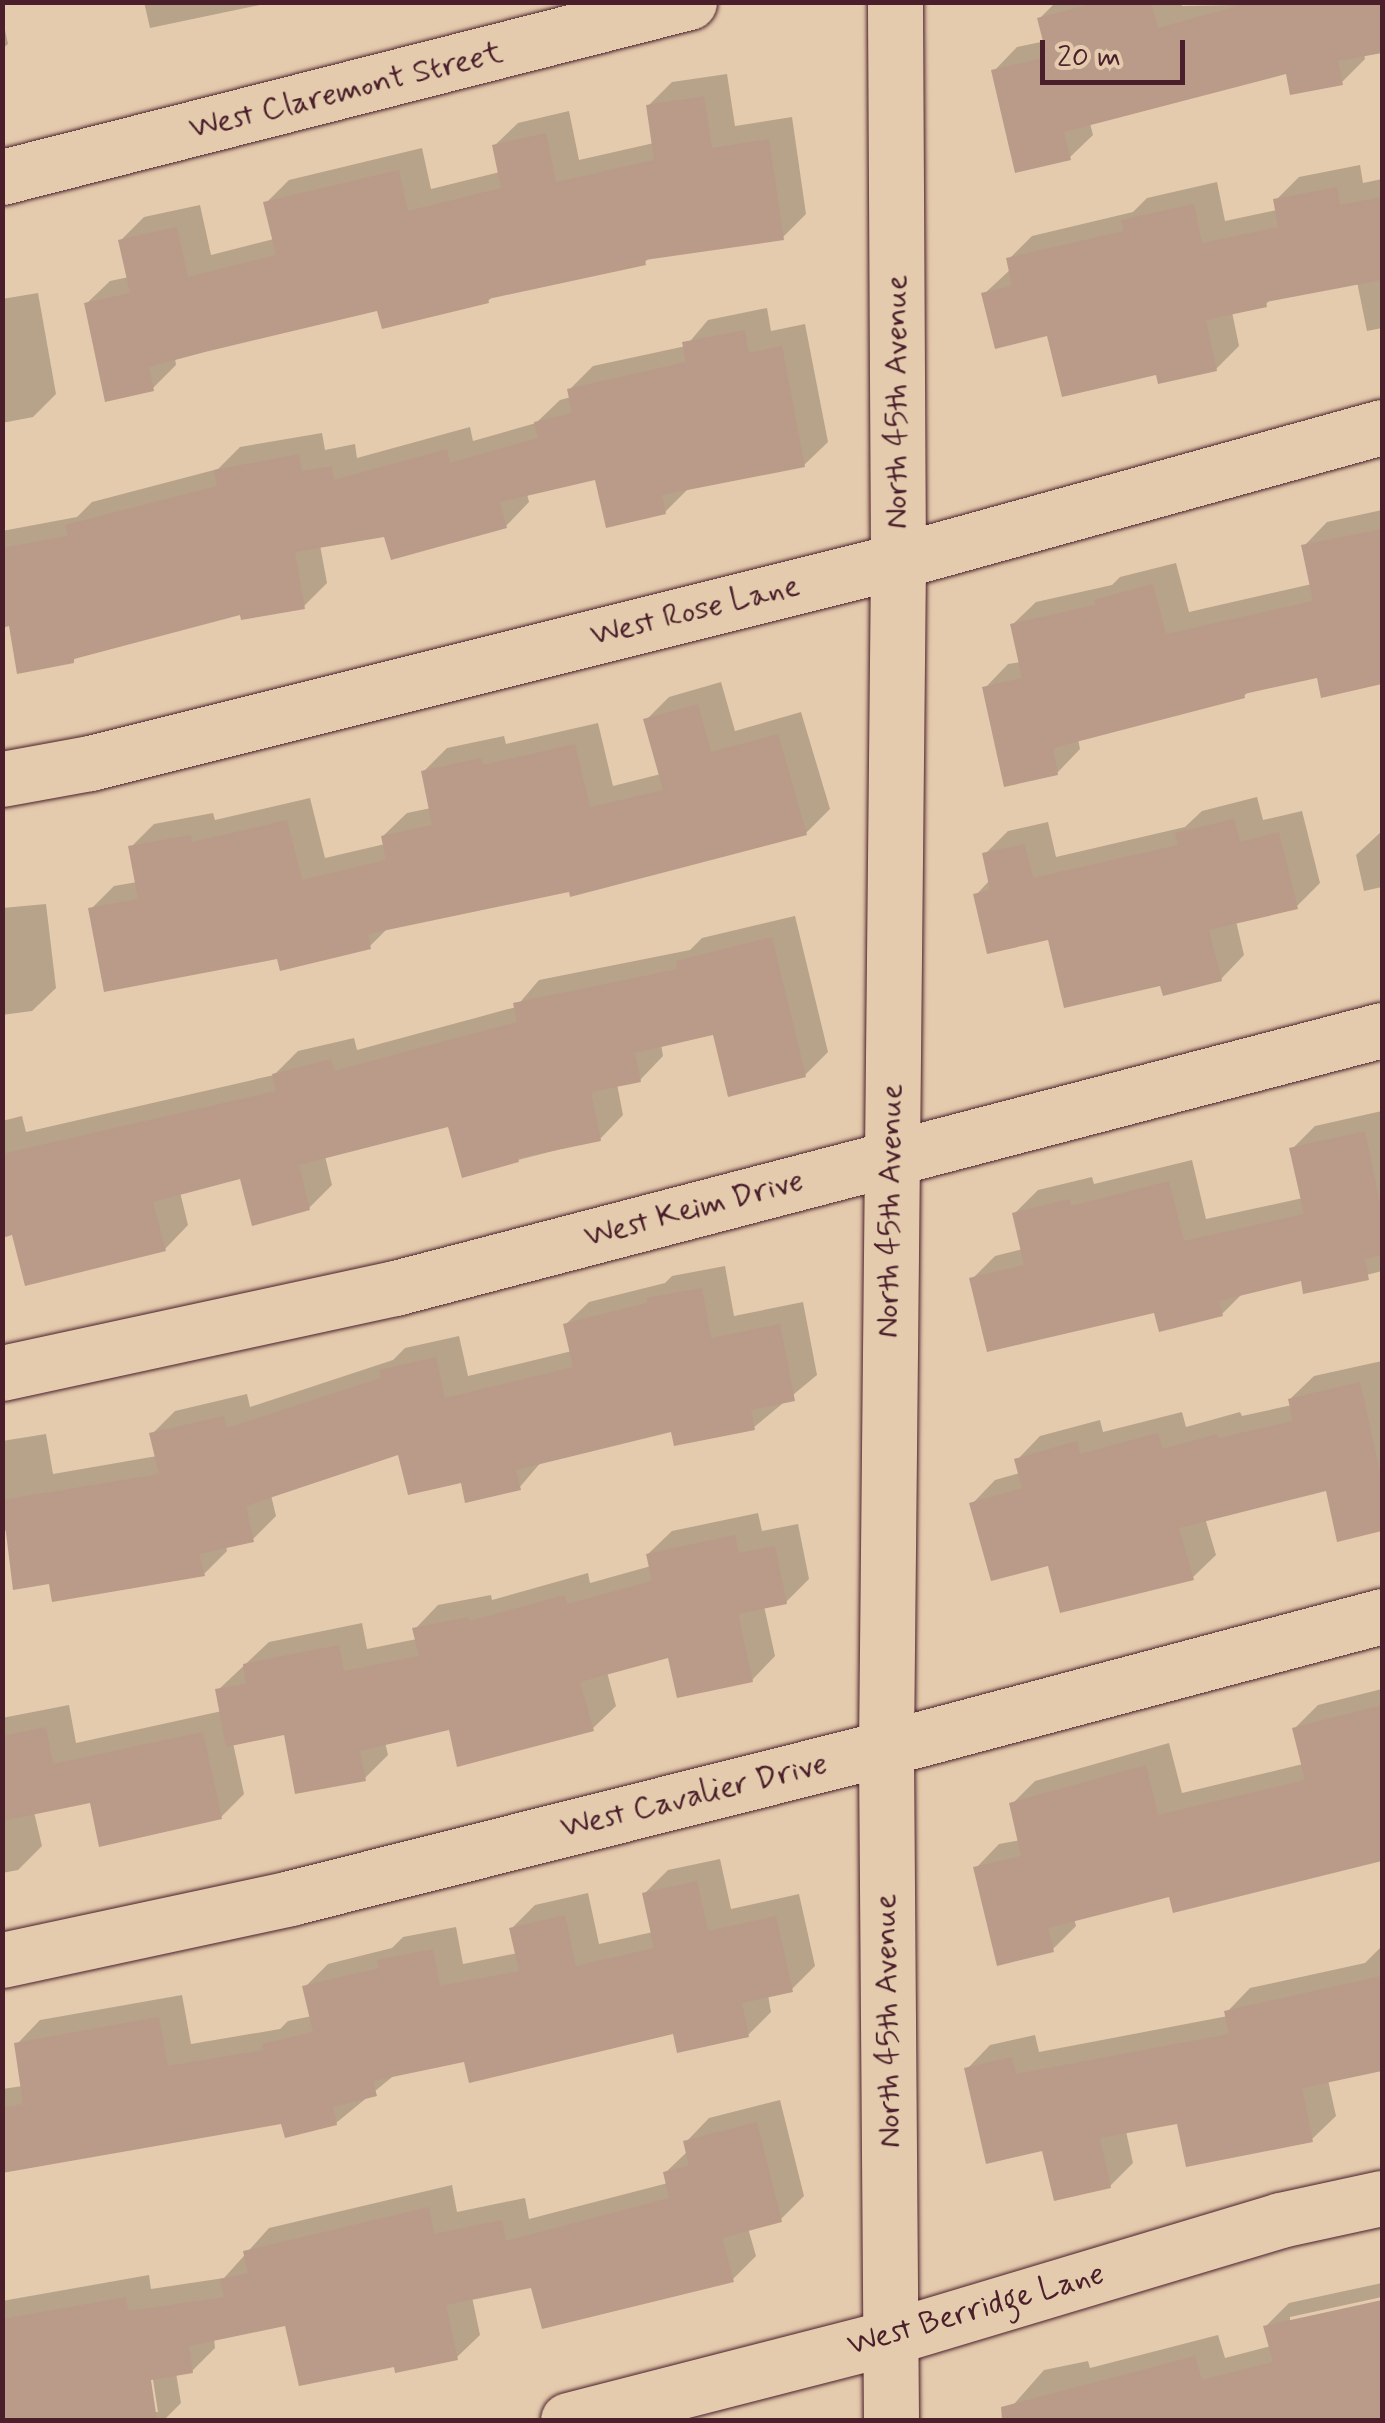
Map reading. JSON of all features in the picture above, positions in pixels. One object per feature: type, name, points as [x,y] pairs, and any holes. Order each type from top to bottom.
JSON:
[{"type":"street","name":"West Claremont Street","points":[[2,176],[690,2]]},
{"type":"street","name":"North 45th Avenue","points":[[891,2420],[886,1748],[898,561],[895,2]]},
{"type":"street","name":"West Rose Lane","points":[[2,779],[90,763],[898,561],[1382,427]]},
{"type":"street","name":"West Keim Drive","points":[[2,1373],[395,1288],[1382,1030]]},
{"type":"street","name":"West Cavalier Drive","points":[[2,1960],[290,1898],[886,1748],[1382,1616]]},
{"type":"street","name":"West Berridge Lane","points":[[568,2420],[891,2337],[1280,2220],[1382,2198]]},
{"type":"building","points":[[1099,2],[1151,2],[1158,28],[1252,2],[1382,2],[1382,53],[1338,61],[1343,85],[1290,95],[1286,74],[1064,132],[1071,160],[1015,173],[991,70],[1047,57],[1037,18]]},
{"type":"building","points":[[704,96],[712,148],[769,139],[784,240],[645,260],[646,265],[488,299],[489,303],[382,329],[377,311],[205,352],[149,367],[154,391],[105,402],[84,303],[130,293],[118,240],[177,227],[188,277],[276,255],[263,202],[399,170],[408,211],[501,188],[492,145],[546,133],[556,182],[654,160],[646,105]]},
{"type":"building","points":[[1337,187],[1340,205],[1382,197],[1382,280],[1266,302],[1267,307],[1206,320],[1217,371],[1158,384],[1156,375],[1062,397],[1047,336],[995,349],[981,293],[1012,286],[1006,258],[1124,231],[1121,220],[1194,204],[1202,243],[1278,227],[1273,199]]},
{"type":"building","points":[[745,330],[749,353],[782,346],[805,467],[662,495],[666,514],[606,528],[595,480],[500,502],[507,528],[391,560],[384,537],[295,552],[305,609],[241,620],[240,615],[74,659],[74,663],[17,674],[9,626],[2,628],[2,548],[68,536],[65,525],[217,486],[214,470],[299,454],[302,471],[332,466],[334,480],[447,449],[450,463],[538,438],[534,422],[572,413],[567,389],[686,362],[682,342]]},
{"type":"building","points":[[1382,529],[1382,684],[1321,698],[1317,678],[1244,694],[1245,698],[1053,748],[1058,775],[1004,787],[982,687],[1022,678],[1010,624],[1095,605],[1094,600],[1153,584],[1166,634],[1313,601],[1301,545]]},
{"type":"building","points":[[698,704],[711,752],[778,734],[807,835],[570,897],[569,892],[368,934],[371,949],[280,971],[277,959],[104,992],[88,908],[138,899],[128,846],[191,835],[192,842],[287,820],[302,880],[386,860],[381,836],[432,825],[421,771],[481,758],[483,765],[575,744],[590,807],[663,790],[643,719]]},
{"type":"building","points":[[1234,819],[1240,842],[1279,832],[1298,909],[1209,930],[1222,981],[1163,996],[1160,986],[1064,1008],[1048,940],[987,954],[973,894],[990,890],[982,853],[1025,844],[1033,878],[1178,845],[1175,833]]},
{"type":"building","points":[[772,937],[806,1077],[728,1097],[713,1035],[635,1053],[641,1082],[591,1092],[601,1141],[518,1158],[519,1162],[462,1178],[448,1127],[299,1165],[310,1210],[252,1226],[240,1179],[153,1202],[166,1251],[25,1286],[12,1235],[2,1238],[2,1154],[276,1091],[272,1074],[331,1059],[334,1071],[517,1022],[513,1003],[678,969],[676,961]]},
{"type":"building","points":[[1365,1131],[1382,1213],[1382,1255],[1365,1259],[1369,1280],[1303,1294],[1301,1281],[1219,1301],[1223,1316],[1159,1332],[1154,1313],[987,1352],[969,1278],[1024,1265],[1012,1213],[1069,1199],[1071,1206],[1169,1181],[1184,1241],[1304,1214],[1289,1148]]},
{"type":"building","points":[[702,1288],[711,1338],[780,1324],[795,1401],[751,1410],[755,1430],[674,1446],[671,1432],[516,1470],[521,1490],[465,1503],[461,1483],[408,1495],[398,1455],[246,1506],[254,1542],[199,1554],[205,1576],[52,1602],[49,1584],[13,1590],[2,1500],[159,1474],[149,1433],[224,1416],[227,1428],[381,1378],[379,1370],[436,1357],[445,1398],[573,1367],[563,1324],[647,1303],[646,1298]]},
{"type":"building","points":[[1360,1382],[1382,1481],[1382,1531],[1337,1542],[1326,1491],[1179,1528],[1194,1580],[1060,1613],[1048,1566],[991,1581],[969,1503],[1022,1488],[1014,1459],[1077,1441],[1080,1454],[1158,1433],[1163,1449],[1217,1434],[1218,1438],[1293,1421],[1288,1399]]},
{"type":"building","points":[[735,1535],[739,1553],[775,1546],[787,1604],[738,1614],[753,1682],[677,1698],[668,1658],[580,1682],[594,1731],[457,1767],[449,1730],[360,1751],[366,1781],[295,1794],[284,1735],[226,1747],[215,1689],[246,1684],[243,1664],[339,1645],[344,1671],[419,1656],[412,1628],[468,1617],[469,1621],[565,1595],[567,1604],[652,1581],[646,1554]]},
{"type":"building","points":[[1382,1705],[1382,1861],[1173,1913],[1169,1897],[1048,1928],[1054,1952],[997,1966],[973,1867],[1021,1856],[1009,1803],[1146,1765],[1158,1815],[1305,1780],[1292,1728]]},
{"type":"building","points":[[46,1727],[53,1764],[203,1732],[222,1819],[99,1847],[90,1803],[2,1821],[2,1736]]},
{"type":"building","points":[[697,1881],[708,1931],[776,1916],[793,1992],[742,2003],[749,2037],[677,2053],[673,2034],[469,2083],[464,2062],[373,2081],[377,2096],[333,2107],[337,2125],[285,2138],[281,2124],[2,2173],[2,2107],[23,2104],[14,2043],[159,2017],[168,2066],[263,2050],[262,2044],[313,2032],[302,1986],[379,1968],[377,1960],[433,1949],[440,1986],[519,1971],[509,1928],[565,1915],[576,1966],[654,1948],[642,1893]]},
{"type":"building","points":[[1382,1976],[1382,2071],[1302,2088],[1313,2142],[1186,2167],[1177,2124],[1100,2138],[1111,2188],[1054,2201],[1042,2151],[986,2164],[964,2068],[1012,2057],[1016,2074],[1229,2034],[1224,2011]]},
{"type":"building","points":[[757,2122],[782,2222],[722,2238],[734,2282],[542,2329],[531,2288],[446,2305],[458,2360],[395,2373],[394,2367],[299,2386],[285,2326],[189,2346],[193,2373],[151,2380],[157,2420],[2,2420],[2,2319],[126,2297],[128,2311],[224,2297],[220,2279],[248,2273],[243,2251],[429,2207],[434,2234],[502,2220],[506,2241],[669,2198],[663,2172],[689,2166],[683,2141]]},
{"type":"building","points":[[1382,2300],[1382,2420],[1002,2420],[1001,2407],[1195,2356],[1202,2380],[1273,2362],[1263,2326]]}]
